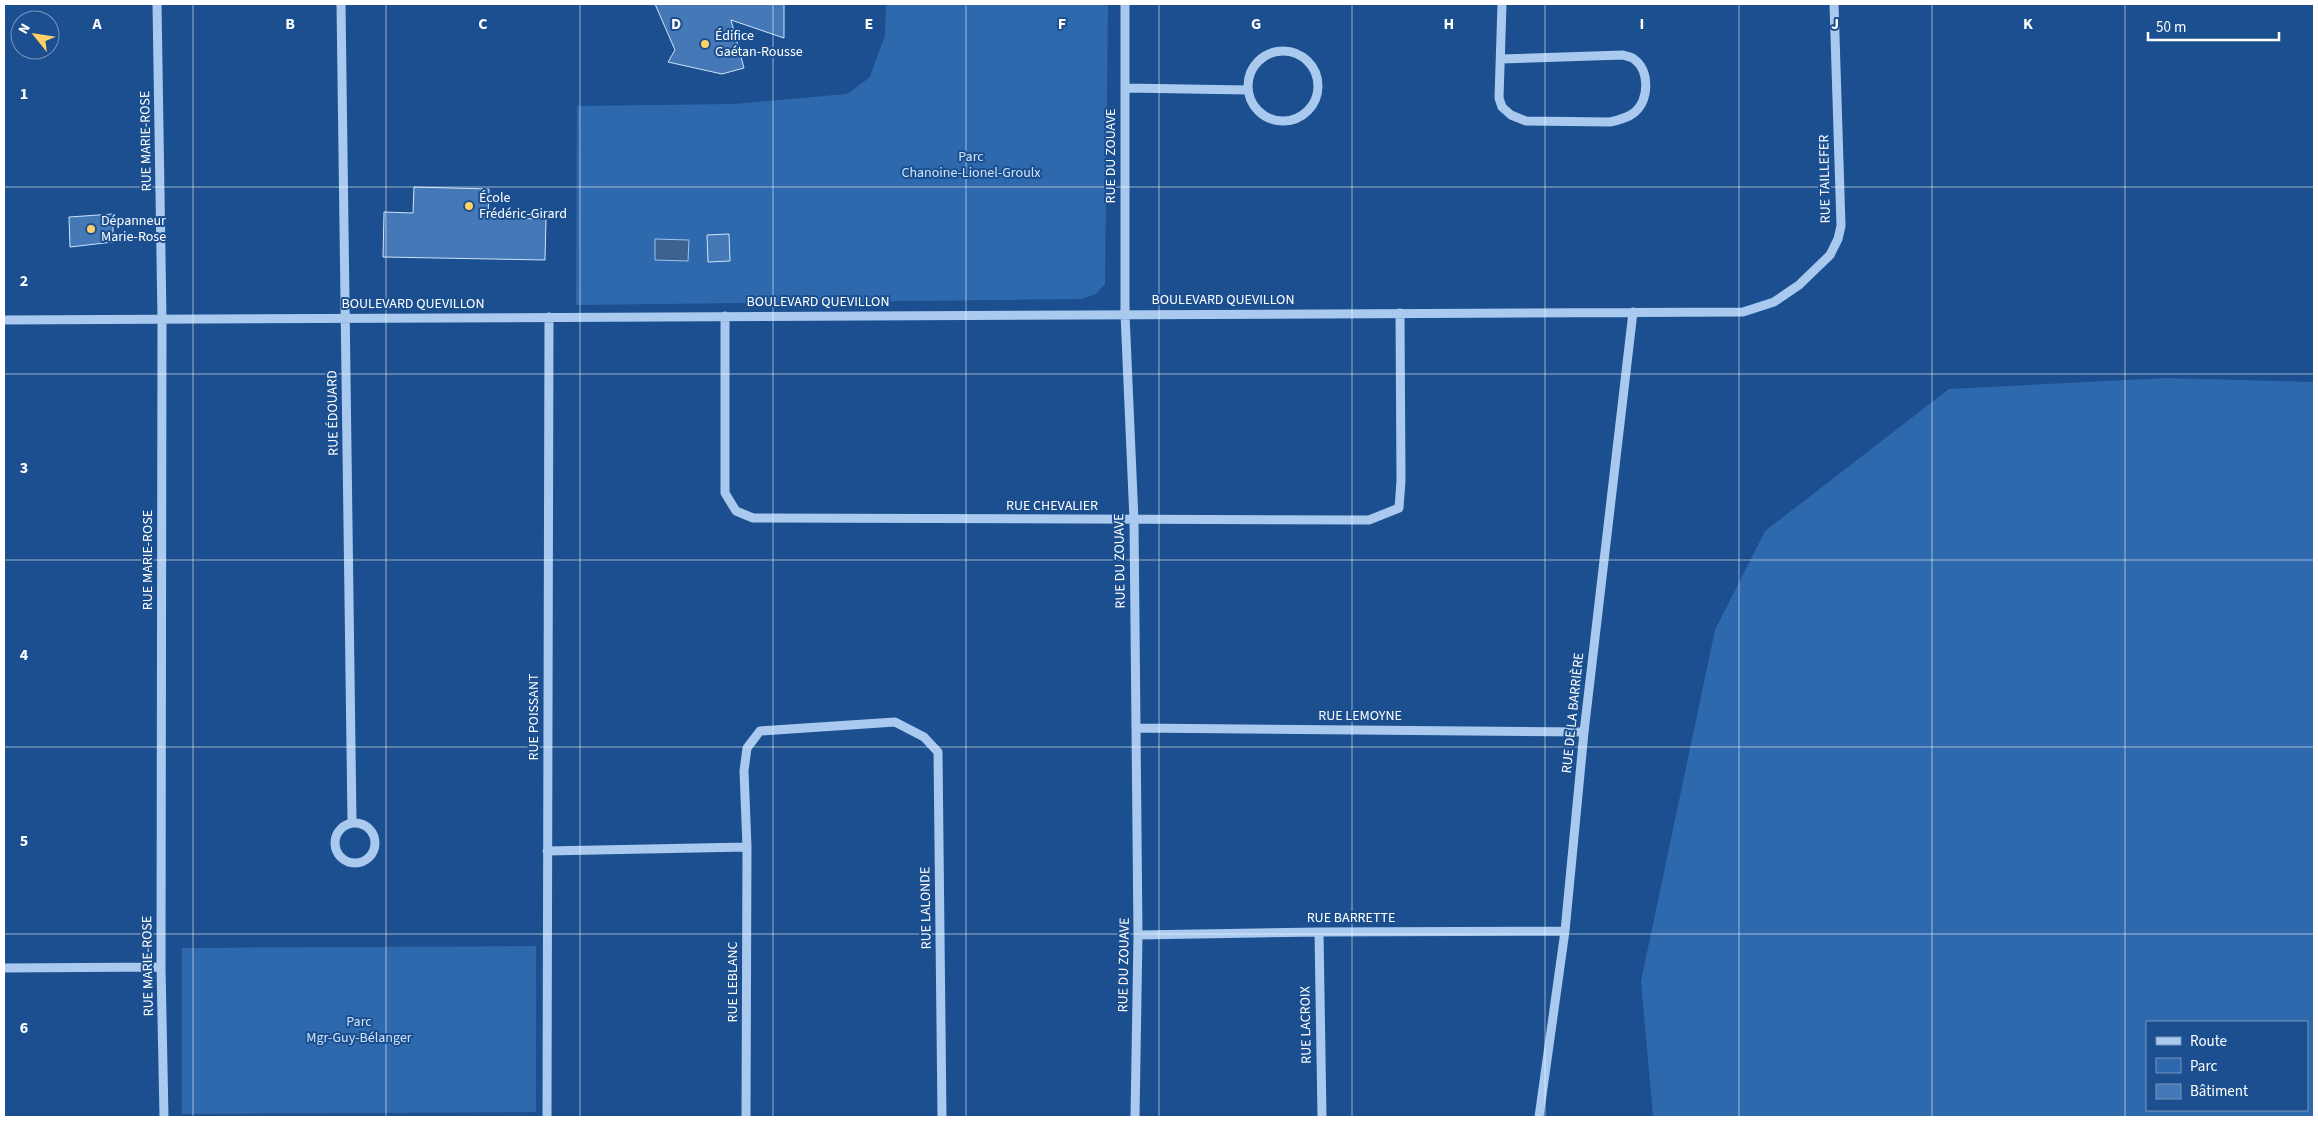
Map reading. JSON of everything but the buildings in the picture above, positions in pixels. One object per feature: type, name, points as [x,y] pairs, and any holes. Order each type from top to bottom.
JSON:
[{"type":"street","name":"RUE MARIE-ROSE","points":[[157,4],[162,319],[161,967],[164,1117]]},
{"type":"street","name":"RUE ÉDOUARD","points":[[342,4],[352,822]]},
{"type":"street","name":"RUE DU ZOUAVE","points":[[1125,4],[1125,314],[1134,520],[1138,935],[1135,1117]]},
{"type":"street","points":[[1501,59],[1623,55],[1634,59],[1642,70],[1646,79],[1645,94],[1636,112],[1623,120],[1610,122],[1526,121],[1511,115],[1502,107],[1499,98],[1502,4]]},
{"type":"street","name":"RUE TAILLEFER","points":[[1633,312],[1743,312],[1774,302],[1799,285],[1830,255],[1838,239],[1841,226],[1834,4]]},
{"type":"street","points":[[1280,51],[1302,56],[1316,73],[1318,84],[1317,96],[1308,111],[1292,121],[1280,122],[1269,119],[1259,112],[1252,102],[1248,90],[1249,79],[1253,69],[1260,60],[1269,54],[1280,51]]},
{"type":"street","points":[[1125,88],[1248,90]]},
{"type":"street","name":"BOULEVARD QUEVILLON","points":[[4,320],[1633,312]]},
{"type":"street","name":"RUE DE LA BARRIÈRE","points":[[1539,1117],[1565,932],[1584,732],[1633,312]]},
{"type":"street","name":"RUE CHEVALIER","points":[[725,316],[725,493],[736,511],[753,518],[1369,520],[1399,508],[1401,481],[1400,313]]},
{"type":"street","name":"RUE POISSANT","points":[[548,1117],[549,317]]},
{"type":"street","name":"RUE LEBLANC","points":[[746,1117],[747,846],[744,771],[747,748],[760,731],[895,722]]},
{"type":"street","name":"RUE LALONDE","points":[[895,722],[924,736],[938,752],[942,1117]]},
{"type":"street","name":"RUE LEMOYNE","points":[[1136,728],[1584,732]]},
{"type":"street","points":[[352,822],[359,822],[371,829],[376,841],[376,848],[368,859],[356,864],[343,859],[335,848],[335,841],[340,829],[352,822]]},
{"type":"street","points":[[547,851],[747,846]]},
{"type":"street","name":"RUE BARRETTE","points":[[1138,935],[1318,932],[1565,932]]},
{"type":"street","name":"RUE LACROIX","points":[[1318,932],[1322,1117]]},
{"type":"street","points":[[4,968],[161,967]]},
{"type":"green space","name":"Parc Chanoine-Lionel-Groulx","points":[[886,4],[1108,4],[1105,284],[1096,294],[1081,299],[576,305],[577,106],[734,104],[847,94],[870,77],[885,35]]},
{"type":"green space","points":[[2165,378],[2314,382],[2314,1117],[1653,1117],[1641,981],[1715,630],[1765,531],[1949,389]]},
{"type":"green space","name":"Parc Mgr-Guy-Bélanger","points":[[536,946],[536,1112],[182,1114],[182,948]]},
{"type":"shaded area","points":[[655,239],[689,240],[688,261],[655,260]]},
{"type":"place","name":"Édifice Gaétan-Rousse","points":[[705,44]]},
{"type":"place","name":"École Frédéric-Girard","points":[[469,206]]},
{"type":"place","name":"Dépanneur Marie-Rose","points":[[91,229]]}]
